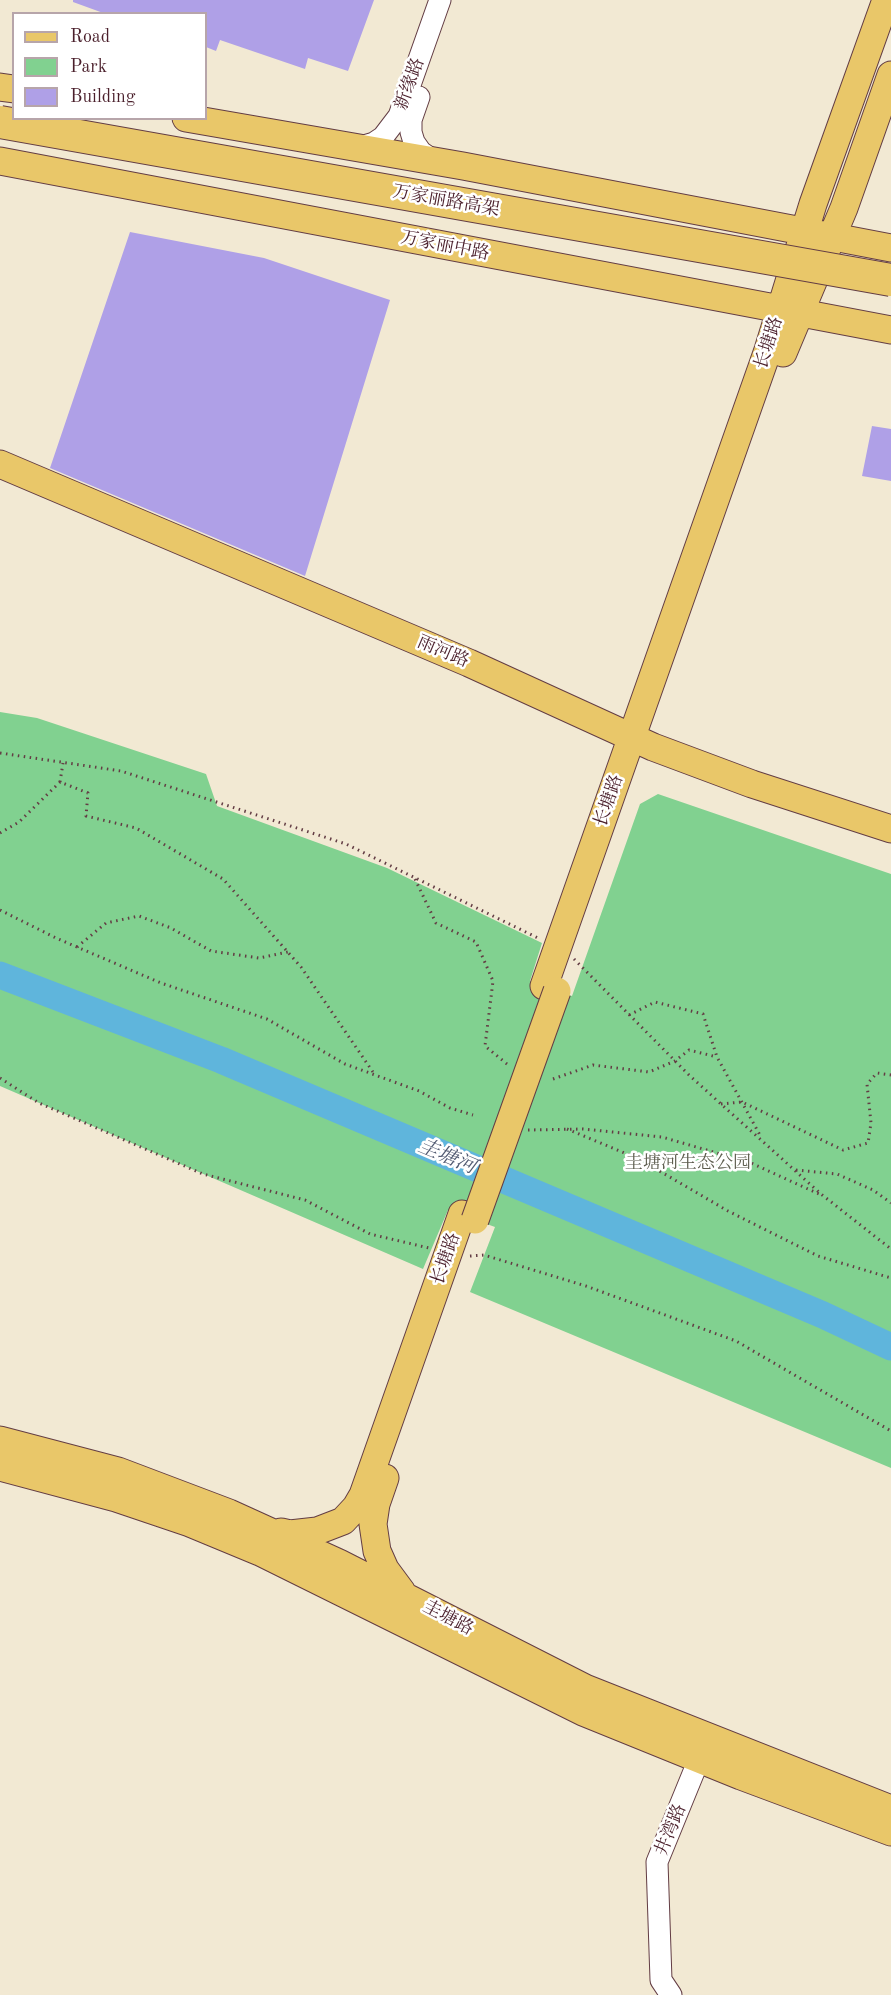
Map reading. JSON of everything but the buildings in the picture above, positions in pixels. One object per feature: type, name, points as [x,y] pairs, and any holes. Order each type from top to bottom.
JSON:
[{"type":"highway","name":"万家丽路高架","points":[[0,122],[891,280]]},
{"type":"highway","name":"万家丽路高架","points":[[0,143],[891,301]]},
{"type":"main road","name":"长塘路","points":[[405,1595],[385,1569],[377,1551],[373,1524],[376,1504],[468,1217],[636,747],[779,363],[804,231],[886,0]]},
{"type":"main road","name":"长塘路","points":[[790,311],[832,236],[844,208],[891,75]]},
{"type":"main road","points":[[197,120],[434,161],[891,248]]},
{"type":"main road","name":"万家丽中路","points":[[0,161],[891,330]]},
{"type":"main road","name":"雨河路","points":[[0,464],[469,663],[700,781],[891,845]]},
{"type":"main road","name":"雨河路","points":[[0,482],[96,525],[463,679],[636,747],[891,829]]},
{"type":"main road","name":"长塘路","points":[[267,1530],[290,1534],[317,1531],[344,1521],[356,1507],[363,1495],[455,1255]]},
{"type":"main road","name":"圭塘路","points":[[0,1440],[118,1471],[267,1530],[405,1595],[507,1650],[703,1748],[891,1832]]},
{"type":"main road","name":"圭塘路","points":[[0,1467],[116,1498],[190,1522],[342,1592],[583,1712],[891,1809]]},
{"type":"street","name":"新缘路","points":[[357,148],[374,143],[383,137],[399,116],[440,0]]},
{"type":"street","name":"新缘路","points":[[434,161],[421,152],[414,142],[411,120],[454,0]]},
{"type":"street","name":"井湾路","points":[[671,1995],[661,1980],[657,1862],[703,1748]]},
{"type":"path","points":[[0,753],[121,771],[324,836],[346,844],[414,877],[563,952],[721,1104],[825,1197],[891,1249]]},
{"type":"path","points":[[0,832],[20,822],[60,782],[63,763]]},
{"type":"path","points":[[60,782],[88,794],[86,816],[136,828],[222,879],[301,967],[375,1075]]},
{"type":"path","points":[[414,877],[436,922],[476,942],[493,981],[485,1046],[507,1064]]},
{"type":"path","points":[[0,910],[77,947],[161,983],[267,1018],[345,1064],[419,1091],[450,1108],[472,1115]]},
{"type":"path","points":[[77,947],[106,923],[139,916],[171,928],[211,951],[259,958],[288,952]]},
{"type":"path","points":[[629,1015],[655,1002],[703,1014],[717,1057],[763,1141]]},
{"type":"path","points":[[553,1078],[593,1065],[650,1072],[675,1061],[689,1050],[717,1057]]},
{"type":"path","points":[[721,1104],[742,1102],[843,1150],[868,1143],[871,1123],[867,1084],[877,1073],[891,1075]]},
{"type":"path","points":[[0,1078],[39,1103],[203,1174],[305,1200],[370,1234],[455,1255],[484,1255],[586,1286],[736,1341],[891,1431]]},
{"type":"path","points":[[567,1129],[639,1159],[728,1211],[818,1256],[891,1278]]},
{"type":"path","points":[[520,1130],[583,1129],[662,1137],[751,1163],[825,1197]]},
{"type":"path","points":[[795,1170],[837,1174],[873,1190],[891,1203]]},
{"type":"green space","name":"圭塘河生态公园","points":[[0,712],[37,718],[206,774],[217,806],[387,868],[542,943],[530,981],[572,996],[640,804],[658,794],[891,874],[891,1468],[470,1292],[495,1227],[448,1210],[423,1269],[0,1086]]},
{"type":"waterway","name":"圭塘河","points":[[0,975],[221,1060],[823,1315],[891,1347]]}]
